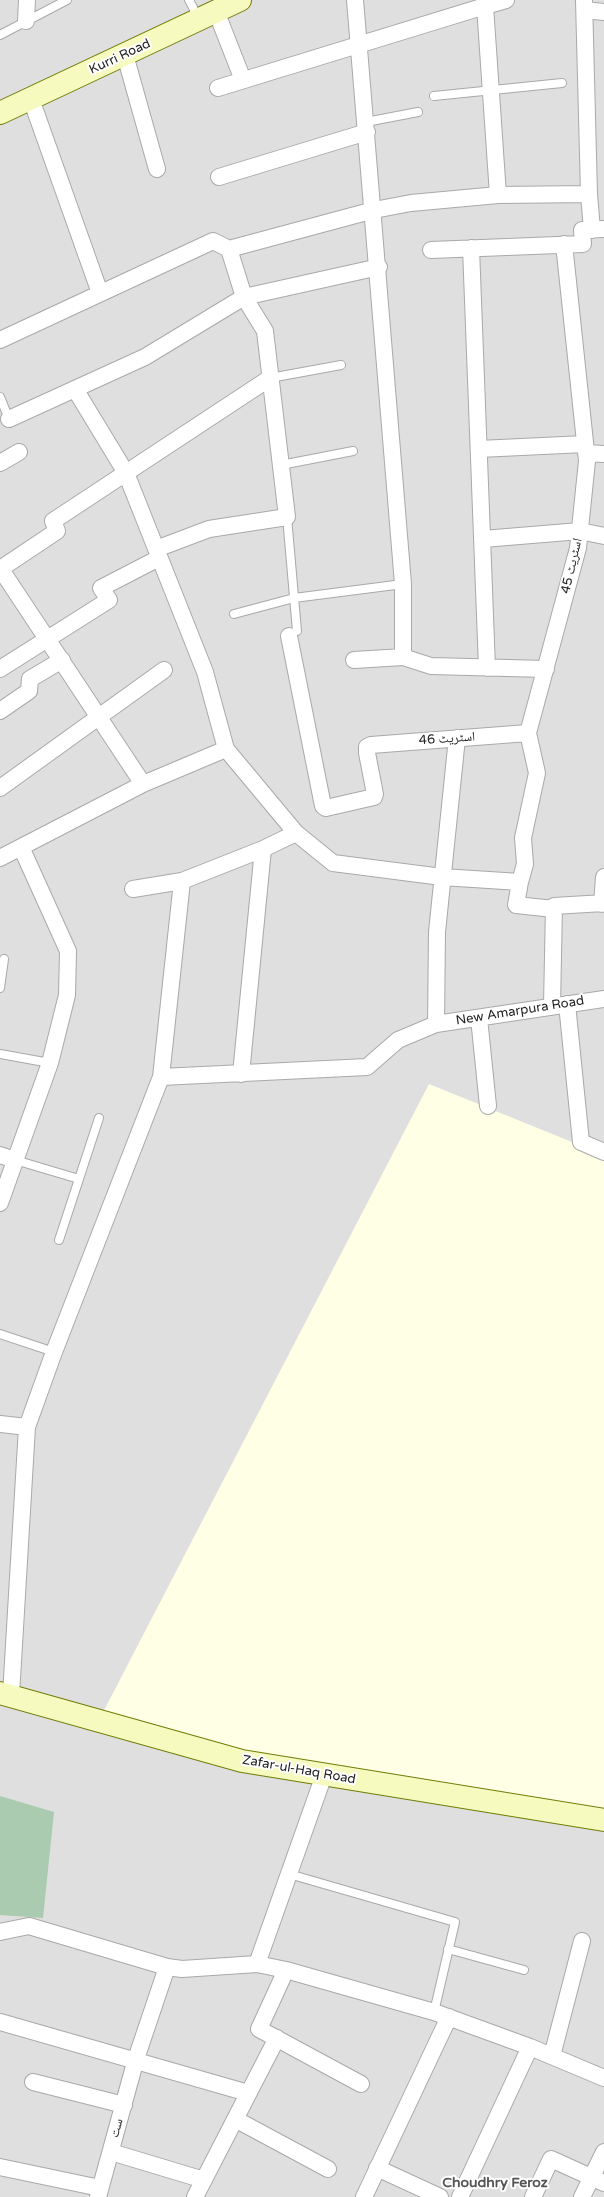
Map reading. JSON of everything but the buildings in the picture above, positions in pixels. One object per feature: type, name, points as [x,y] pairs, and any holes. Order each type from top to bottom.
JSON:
[{"type":"street","points":[[26,21],[27,0]]},
{"type":"street","name":"Kurri Road","points":[[0,113],[240,0]]},
{"type":"street","points":[[356,0],[379,267],[403,584],[403,657]]},
{"type":"street","points":[[218,88],[506,0]]},
{"type":"street","points":[[431,250],[583,244],[582,230],[598,229],[589,194],[584,5],[604,12]]},
{"type":"street","points":[[485,6],[498,195]]},
{"type":"street","points":[[208,15],[243,80]]},
{"type":"street","points":[[125,54],[157,169]]},
{"type":"street","points":[[31,99],[100,293]]},
{"type":"street","points":[[219,177],[367,127]]},
{"type":"street","points":[[0,340],[212,241],[229,249],[374,210],[411,202],[498,195],[589,194]]},
{"type":"street","name":"اسٹریٹ 45","points":[[554,909],[516,905],[520,882],[526,864],[523,838],[537,773],[528,733],[578,548],[587,461],[564,244]]},
{"type":"street","points":[[471,248],[488,668]]},
{"type":"street","points":[[0,669],[109,600],[101,588],[158,554],[209,528],[287,517],[265,331],[244,297],[229,249]]},
{"type":"street","points":[[9,419],[146,357],[244,297],[379,267]]},
{"type":"street","points":[[143,784],[0,568],[57,531],[53,521],[270,378]]},
{"type":"street","points":[[75,389],[126,473],[205,672],[226,749],[296,833],[333,863],[442,877],[520,882]]},
{"type":"street","points":[[479,449],[586,448],[604,454]]},
{"type":"street","points":[[0,463],[19,452]]},
{"type":"street","points":[[483,539],[580,531],[604,536]]},
{"type":"street","name":"اسٹریٹ 46","points":[[293,634],[323,806],[326,808],[374,798],[375,794],[367,747],[370,745],[528,733]]},
{"type":"street","points":[[354,660],[403,657],[431,666],[546,669]]},
{"type":"street","points":[[0,711],[29,691],[30,680],[62,660]]},
{"type":"street","points":[[0,788],[164,670]]},
{"type":"street","points":[[436,1024],[438,932],[442,877],[457,738]]},
{"type":"street","points":[[0,858],[143,784],[226,749]]},
{"type":"street","points":[[133,889],[182,881],[264,849],[296,833]]},
{"type":"street","points":[[0,1203],[50,1063],[67,995],[68,951],[22,847]]},
{"type":"street","points":[[242,1074],[264,849]]},
{"type":"street","points":[[604,877],[603,904],[554,906],[559,1005],[581,1142],[604,1152]]},
{"type":"street","points":[[5,1694],[27,1427],[54,1352],[161,1077],[182,881]]},
{"type":"street","name":"New Amarpura Road","points":[[161,1077],[367,1067],[398,1040],[436,1024],[604,999]]},
{"type":"street","points":[[479,1018],[488,1106]]},
{"type":"street","points":[[0,1155],[15,1160]]},
{"type":"street","points":[[0,1424],[27,1427]]},
{"type":"street","name":"Zafar-ul-Haq Road","points":[[5,1694],[242,1761],[604,1820]]},
{"type":"street","points":[[257,1964],[324,1774]]},
{"type":"street","points":[[0,1932],[29,1926],[182,1969],[257,1964],[286,1970],[441,2015],[530,2047],[604,2078]]},
{"type":"street","points":[[552,2056],[582,1941]]},
{"type":"street","name":"ست","points":[[99,2193],[136,2059],[167,1966]]},
{"type":"street","points":[[286,1970],[259,2029],[361,2084]]},
{"type":"street","points":[[364,2197],[378,2168],[441,2015]]},
{"type":"street","points":[[0,2022],[136,2059],[248,2093]]},
{"type":"street","points":[[196,2197],[277,2038]]},
{"type":"street","points":[[460,2197],[530,2047]]},
{"type":"street","points":[[33,2082],[124,2105]]},
{"type":"street","points":[[235,2119],[328,2169]]},
{"type":"street","points":[[110,2152],[204,2180]]},
{"type":"street","points":[[582,2197],[598,2180],[604,2152]]},
{"type":"street","points":[[533,2197],[551,2159],[598,2180]]},
{"type":"street","points":[[0,2167],[99,2193]]},
{"type":"street","points":[[378,2168],[440,2197]]},
{"type":"lane","points":[[0,35],[67,0]]},
{"type":"lane","points":[[189,0],[208,15]]},
{"type":"lane","points":[[434,96],[490,89],[562,83]]},
{"type":"lane","points":[[367,127],[418,112]]},
{"type":"lane","points":[[270,378],[341,365]]},
{"type":"lane","points":[[0,396],[9,419]]},
{"type":"lane","points":[[281,465],[354,451]]},
{"type":"lane","points":[[287,517],[294,598],[293,634]]},
{"type":"lane","points":[[234,614],[294,598],[403,584]]},
{"type":"lane","points":[[0,988],[4,959]]},
{"type":"lane","points":[[0,1054],[50,1063]]},
{"type":"lane","points":[[59,1240],[99,1118]]},
{"type":"lane","points":[[15,1160],[79,1179]]},
{"type":"lane","points":[[0,1334],[54,1352]]},
{"type":"lane","points":[[289,1874],[455,1922],[448,1949],[441,2015]]},
{"type":"lane","points":[[448,1949],[524,1970]]},
{"type":"shaded area","points":[[0,0],[604,0],[604,2197],[0,2197]]},
{"type":"shaded area","points":[[429,1084],[604,1155],[604,1813],[478,1800],[99,1720]]},
{"type":"shaded area","points":[[0,1796],[54,1812],[43,1918],[0,1915]]},
{"type":"district","name":"Choudhry Feroz","points":[[495,2183]]}]
